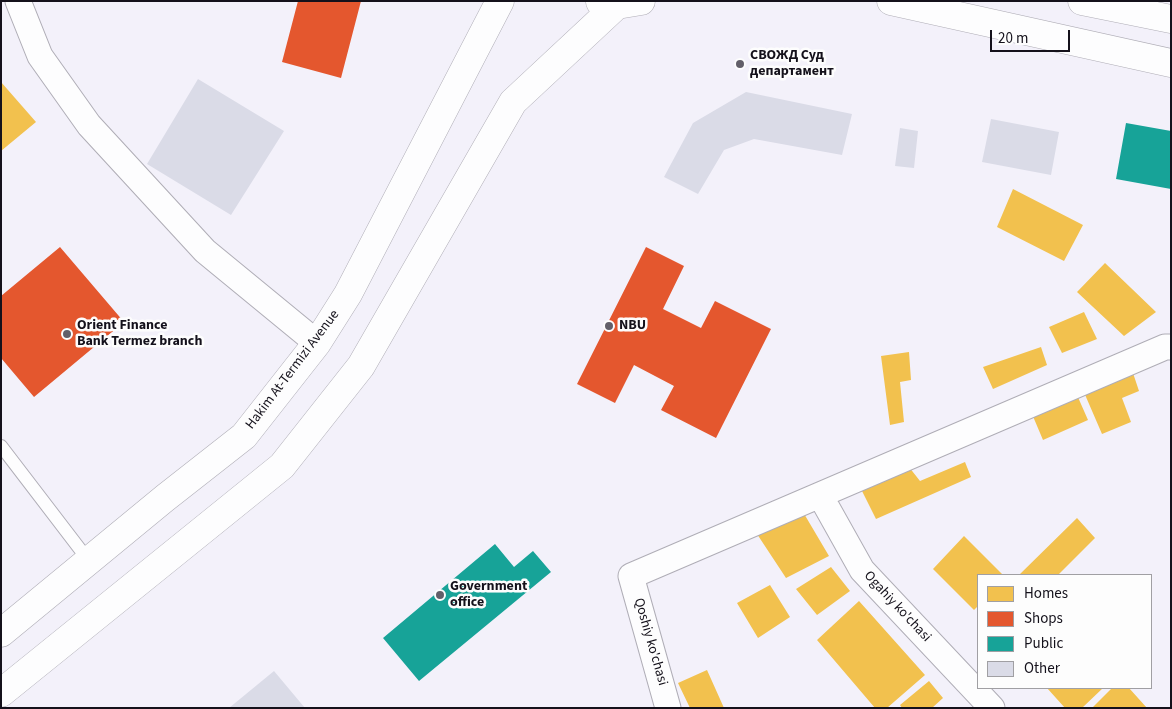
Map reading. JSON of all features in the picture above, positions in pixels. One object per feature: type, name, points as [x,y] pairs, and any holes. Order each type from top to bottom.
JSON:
[{"type":"main road","name":"Hakim At-Termizi Avenue","points":[[1,633],[244,436],[317,343],[348,294],[500,1]]},
{"type":"main road","points":[[891,1],[1171,62]]},
{"type":"main road","points":[[1082,1],[1171,19]]},
{"type":"main road","points":[[1,693],[282,466],[361,366],[513,102],[619,2]]},
{"type":"street","points":[[18,1],[40,56],[89,125],[205,250],[317,343]]},
{"type":"street","points":[[820,495],[1165,347],[1171,347]]},
{"type":"street","name":"Qoshiy ko'chasi","points":[[668,708],[631,576],[820,495]]},
{"type":"street","name":"Ogahiy ko'chasi","points":[[820,495],[862,570],[992,708]]},
{"type":"lane","points":[[1,446],[89,561]]},
{"type":"building: Homes","points":[[1,82],[36,122],[1,151]]},
{"type":"building: Homes","points":[[1013,189],[1083,225],[1064,261],[997,227]]},
{"type":"building: Homes","points":[[1105,263],[1156,312],[1124,336],[1077,292]]},
{"type":"building: Homes","points":[[1084,312],[1097,339],[1062,353],[1049,327]]},
{"type":"building: Homes","points":[[1041,347],[1047,365],[993,389],[983,367]]},
{"type":"building: Homes","points":[[909,352],[911,380],[900,382],[904,422],[890,425],[881,356]]},
{"type":"building: Homes","points":[[1132,370],[1139,391],[1122,398],[1131,422],[1102,434],[1083,390]]},
{"type":"building: Homes","points":[[1077,395],[1088,420],[1043,440],[1032,414]]},
{"type":"building: Homes","points":[[965,462],[971,477],[876,519],[859,485],[909,467],[920,481]]},
{"type":"building: Homes","points":[[803,512],[829,556],[786,578],[757,534]]},
{"type":"building: Homes","points":[[1077,518],[1095,538],[1059,574],[1020,574]]},
{"type":"building: Homes","points":[[964,536],[1002,574],[977,574],[977,607],[974,610],[933,569]]},
{"type":"building: Homes","points":[[831,567],[850,591],[817,615],[796,589]]},
{"type":"building: Homes","points":[[770,585],[790,617],[758,638],[737,603]]},
{"type":"building: Homes","points":[[859,601],[925,675],[887,708],[875,708],[817,640]]},
{"type":"building: Homes","points":[[707,670],[724,708],[690,708],[678,683]]},
{"type":"building: Homes","points":[[929,681],[943,698],[932,708],[902,708],[900,705]]},
{"type":"building: Homes","points":[[1048,689],[1102,689],[1082,708],[1065,708]]},
{"type":"building: Homes","points":[[1111,689],[1130,689],[1147,708],[1092,708]]},
{"type":"building: Shops","points":[[298,1],[361,1],[341,78],[282,62]]},
{"type":"building: Shops","points":[[60,247],[124,322],[34,397],[1,358],[1,296]]},
{"type":"building: Shops","points":[[646,247],[684,266],[663,309],[701,328],[715,301],[771,329],[716,438],[661,410],[674,386],[634,365],[615,403],[577,384]]},
{"type":"building: Public","points":[[1126,123],[1171,131],[1171,189],[1116,179]]},
{"type":"building: Public","points":[[495,544],[514,567],[533,551],[551,572],[419,681],[383,638]]},
{"type":"building: Other","points":[[198,79],[284,131],[231,215],[147,164]]},
{"type":"building: Other","points":[[746,92],[852,114],[842,155],[754,139],[724,150],[698,194],[664,177],[693,123]]},
{"type":"building: Other","points":[[991,119],[1059,132],[1051,175],[982,162]]},
{"type":"building: Other","points":[[900,128],[918,131],[914,168],[895,166]]},
{"type":"building: Other","points":[[274,671],[305,708],[229,708]]},
{"type":"place","name":"СВОЖД Суд департамент","points":[[740,64]]},
{"type":"place","name":"NBU","points":[[609,326]]},
{"type":"place","name":"Orient Finance Bank Termez branch","points":[[67,334]]},
{"type":"place","name":"Government office","points":[[440,595]]}]
